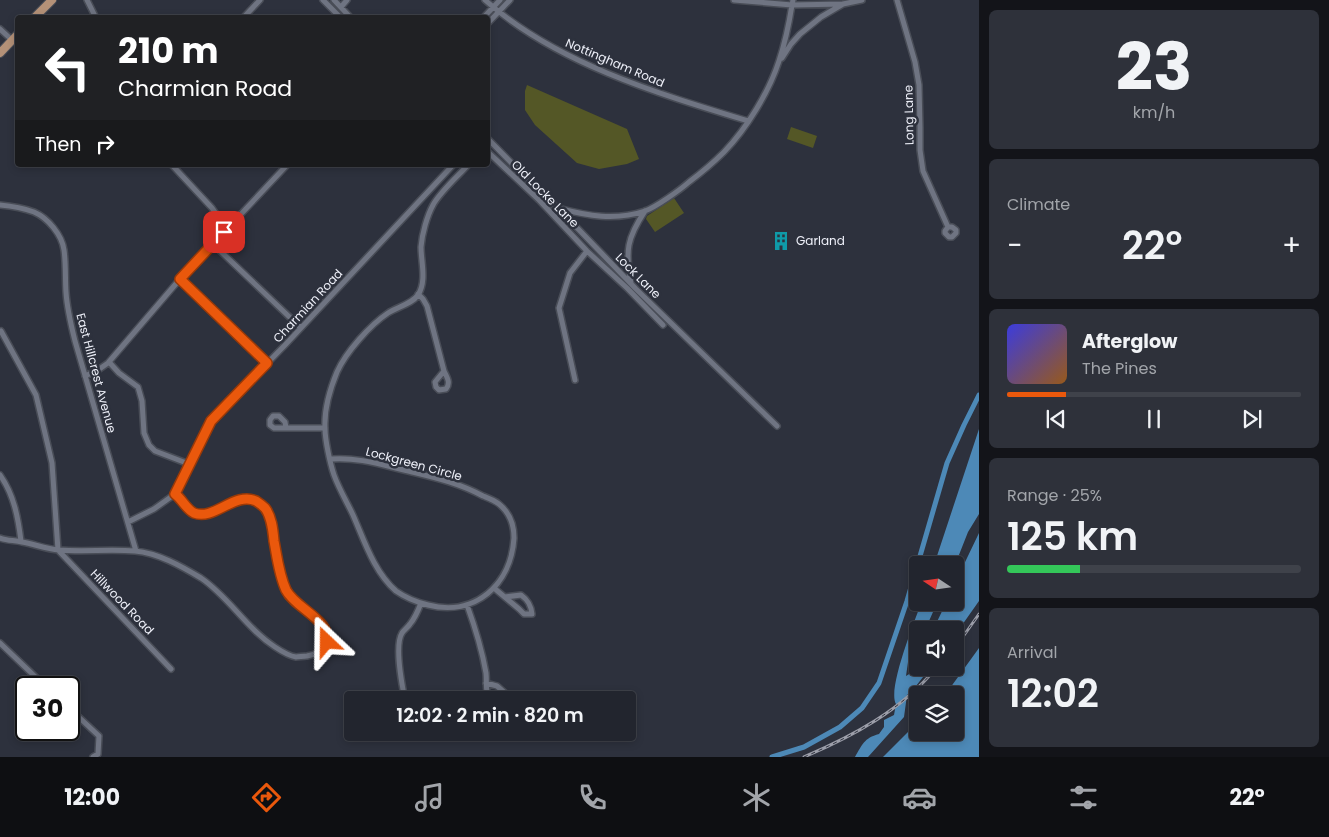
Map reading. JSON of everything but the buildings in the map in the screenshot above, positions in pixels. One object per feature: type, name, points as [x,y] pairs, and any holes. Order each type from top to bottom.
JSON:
[{"type":"main road","points":[[37,15],[52,0]]},
{"type":"main road","points":[[0,53],[15,37]]},
{"type":"street","points":[[87,0],[94,15]]},
{"type":"street","points":[[246,15],[260,0]]},
{"type":"street","points":[[323,0],[338,15]]},
{"type":"street","points":[[334,0],[348,15]]},
{"type":"street","points":[[341,7],[347,0]]},
{"type":"street","name":"Nottingham Road","points":[[485,0],[535,36],[577,60],[672,98],[748,121]]},
{"type":"street","points":[[486,15],[500,0]]},
{"type":"street","points":[[490,21],[510,0]]},
{"type":"street","points":[[734,0],[843,4],[862,0]]},
{"type":"street","name":"Long Lane","points":[[897,0],[915,62],[919,85],[920,150],[923,171],[948,227]]},
{"type":"street","points":[[779,62],[793,3]]},
{"type":"street","points":[[631,283],[627,263],[629,240],[637,223],[646,211],[682,188],[724,152],[748,121],[761,100],[779,62],[791,44],[821,17],[843,4]]},
{"type":"street","points":[[0,29],[15,37]]},
{"type":"street","name":"Lock Lane","points":[[490,141],[776,426]]},
{"type":"street","name":"Old Locke Lane","points":[[490,154],[663,324]]},
{"type":"street","points":[[174,167],[222,220],[233,222]]},
{"type":"street","points":[[85,376],[109,362],[180,279],[285,167]]},
{"type":"street","name":"Charmian Road","points":[[128,522],[154,509],[175,494],[211,421],[301,328],[451,167]]},
{"type":"street","points":[[444,371],[426,302],[418,294],[422,280],[421,245],[430,212],[437,200],[466,167]]},
{"type":"street","points":[[539,200],[543,195]]},
{"type":"street","name":"East Hillcrest Avenue","points":[[0,205],[12,206],[35,213],[51,225],[58,234],[64,250],[66,294],[75,341],[136,551]]},
{"type":"street","points":[[558,208],[585,215],[606,217],[646,211]]},
{"type":"street","points":[[214,243],[217,230],[216,213]]},
{"type":"street","points":[[214,243],[301,328]]},
{"type":"street","points":[[575,380],[559,308],[570,272],[587,251]]},
{"type":"street","points":[[180,279],[267,363]]},
{"type":"street","name":"Lockgreen Circle","points":[[331,459],[363,460],[447,480],[499,504],[510,516],[514,526],[513,546],[509,562],[499,582],[486,596],[473,604],[455,608],[435,607],[421,603],[411,600],[396,591],[375,564],[334,474],[331,459],[325,428],[329,396],[335,377],[344,359],[365,334],[382,318],[418,294]]},
{"type":"street","points":[[1,331],[36,395],[52,464],[58,550]]},
{"type":"street","points":[[109,362],[119,374],[138,387],[142,401],[144,433],[149,445],[155,451],[189,464]]},
{"type":"street","points":[[286,428],[325,428]]},
{"type":"street","points":[[0,475],[12,495],[21,541]]},
{"type":"street","points":[[0,538],[6,541],[21,541],[35,546],[58,550],[136,551],[158,556],[201,578],[222,596],[260,636],[280,650],[297,657],[312,656],[325,646],[328,639],[327,632],[321,623],[286,591],[270,517],[266,509],[256,501],[247,499],[236,501],[210,513],[200,514],[191,512],[175,494]]},
{"type":"street","name":"Hillwood Road","points":[[58,550],[171,668]]},
{"type":"street","points":[[494,588],[524,614],[532,614],[526,598],[521,595],[505,597]]},
{"type":"street","points":[[403,691],[399,651],[401,634],[414,618],[421,603]]},
{"type":"street","points":[[467,605],[478,639],[486,675],[487,691]]},
{"type":"street","points":[[0,642],[35,676]]},
{"type":"street","points":[[486,682],[497,686],[502,691]]},
{"type":"street","points":[[80,718],[99,736],[98,754],[93,757]]},
{"type":"green space","points":[[527,85],[627,129],[639,159],[627,164],[599,169],[577,163],[535,125],[525,110],[525,91]]},
{"type":"green space","points":[[791,127],[817,136],[813,148],[787,139]]},
{"type":"green space","points":[[674,198],[684,213],[655,232],[646,219],[647,216]]},
{"type":"water","points":[[979,429],[979,514],[968,532],[959,556],[937,556]]},
{"type":"water","points":[[979,533],[979,601],[964,622],[937,621],[942,611],[964,611],[964,564]]},
{"type":"water","points":[[918,611],[933,611],[929,621],[914,621]]},
{"type":"water","points":[[909,636],[909,660],[906,676],[909,674],[909,676],[924,676],[916,686],[909,686],[904,717],[868,757],[855,757],[867,740],[879,734],[884,727],[884,720],[894,715],[896,704],[894,696],[895,684]]},
{"type":"water","points":[[979,648],[979,757],[883,757],[909,731],[909,741],[964,741],[964,686],[952,686],[959,676],[964,676],[964,669]]},
{"type":"waterway","points":[[772,757],[804,747],[840,727],[862,708],[879,683],[907,601],[947,463],[979,395]]},
{"type":"railway","points":[[964,635],[979,614]]},
{"type":"railway","points":[[804,757],[841,740],[876,720],[908,697],[929,676]]},
{"type":"place","name":"Garland","points":[[781,241]]},
{"type":"route","points":[[224,232],[180,279],[267,363],[211,421],[175,494],[191,512],[200,514],[210,513],[236,501],[247,499],[261,504],[270,517],[275,548],[286,591],[321,623],[327,632],[327,642]]}]
